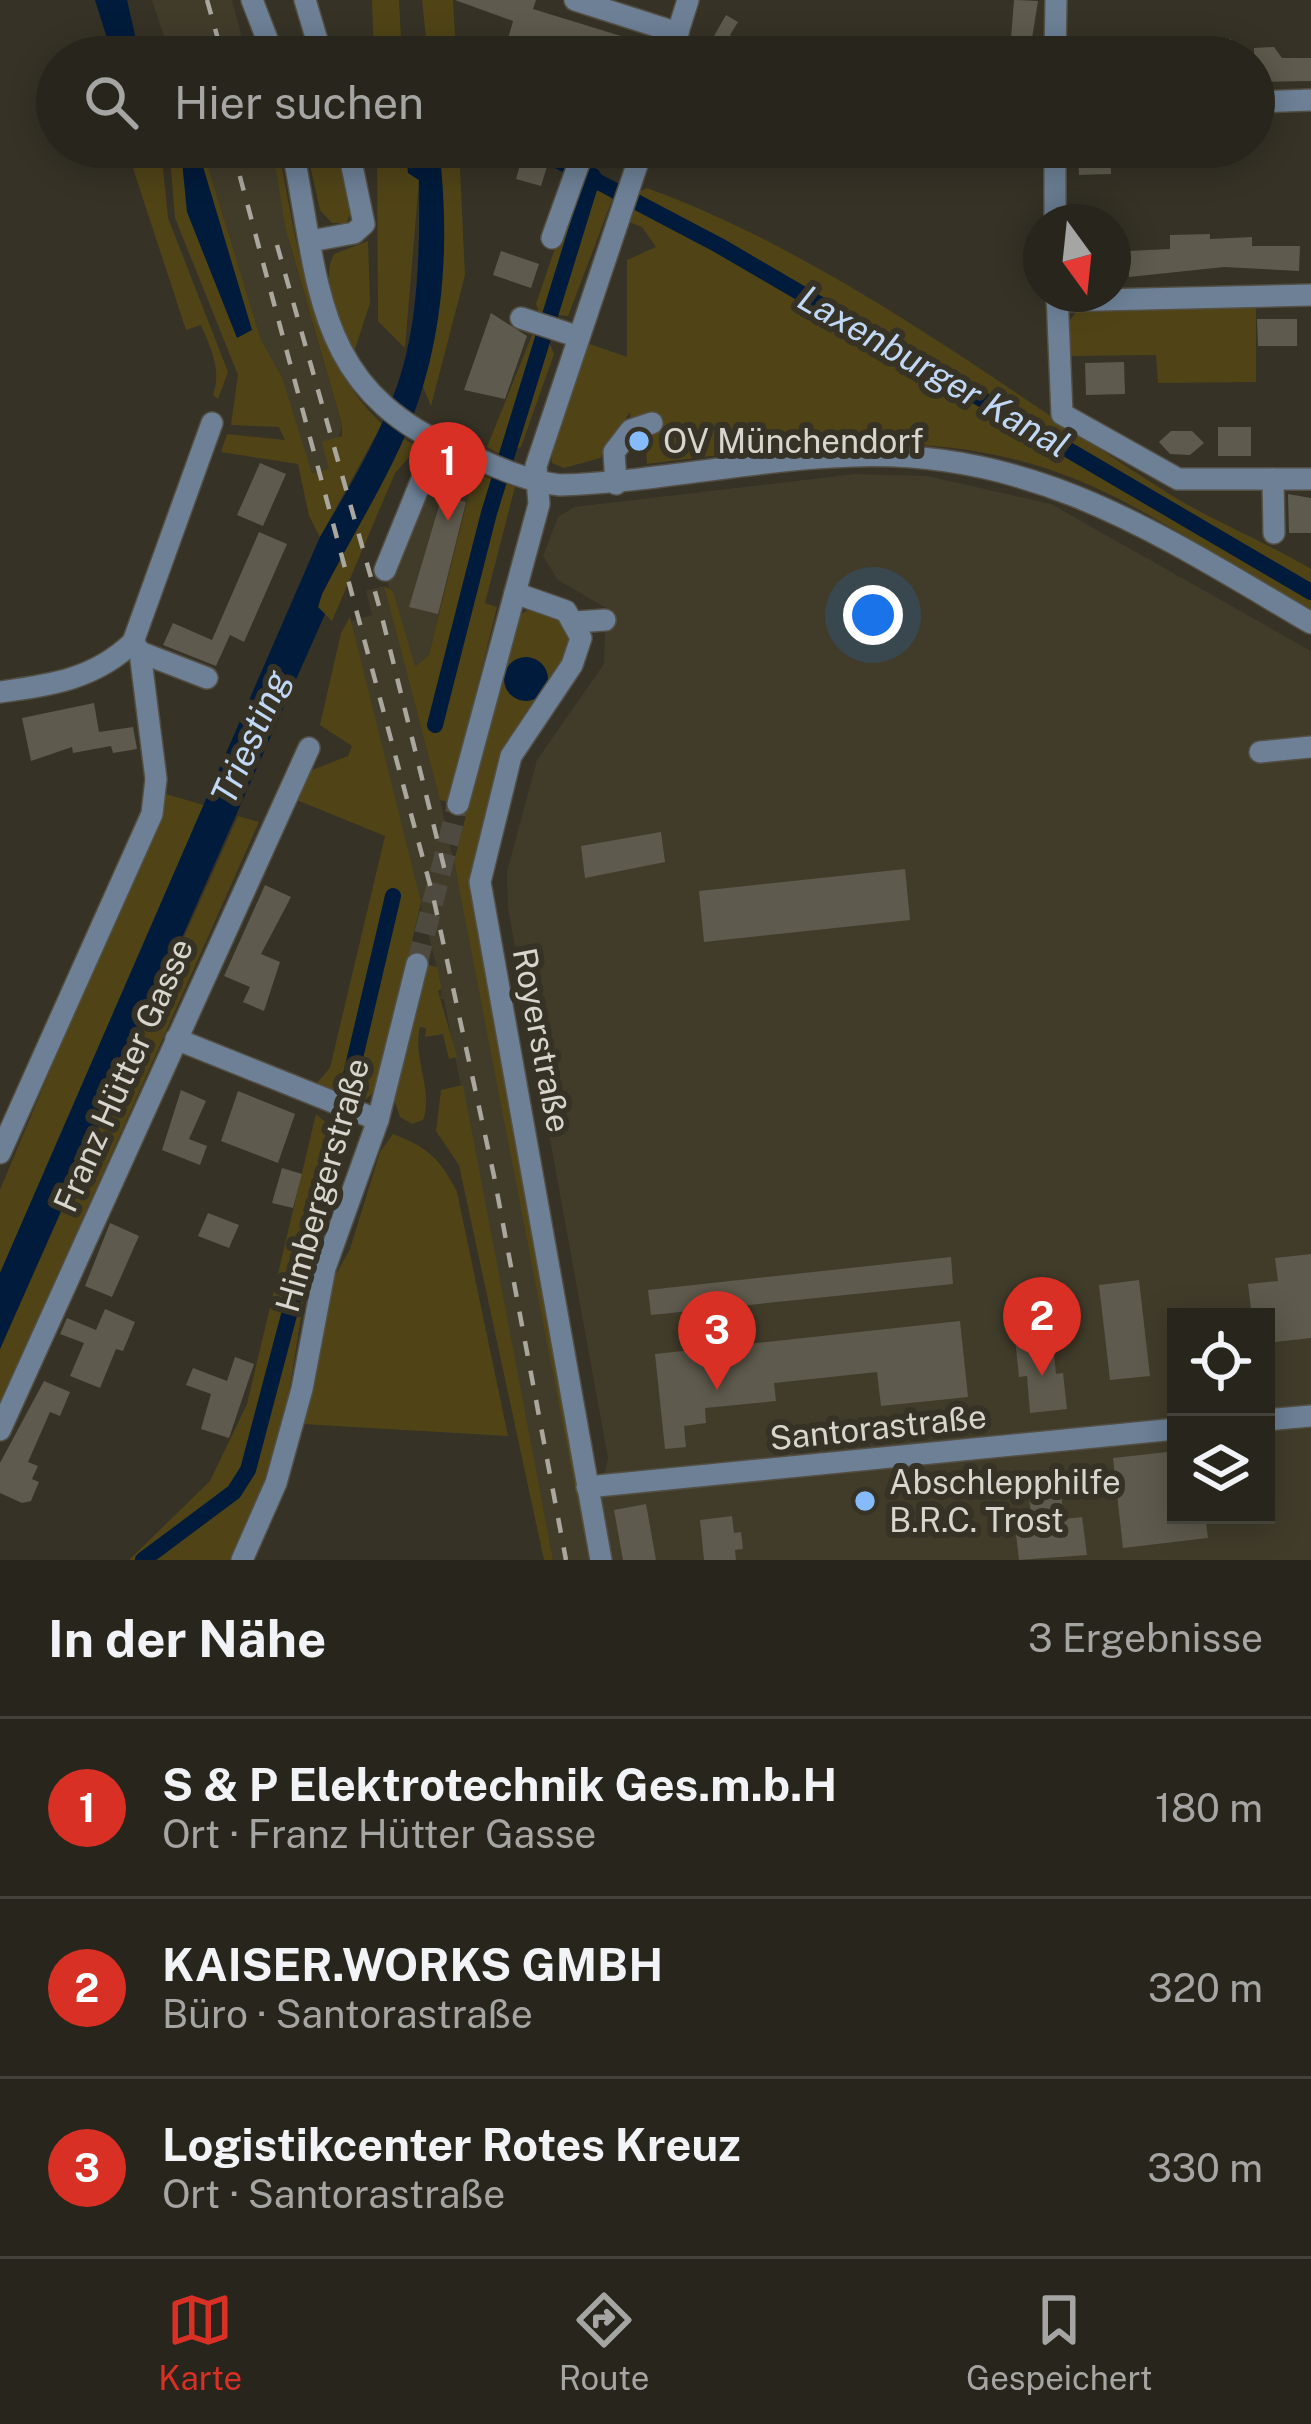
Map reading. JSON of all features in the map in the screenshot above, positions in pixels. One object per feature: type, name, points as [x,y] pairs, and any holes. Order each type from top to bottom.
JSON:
[{"type":"street","points":[[252,0],[266,36]]},
{"type":"street","points":[[305,0],[316,36]]},
{"type":"street","points":[[575,0],[678,32]]},
{"type":"street","points":[[677,36],[688,0]]},
{"type":"street","points":[[1055,0],[1055,36]]},
{"type":"street","points":[[1275,101],[1311,100]]},
{"type":"street","points":[[296,168],[331,331],[346,365],[372,399],[431,439],[537,482],[616,484],[848,456],[975,463],[1097,502],[1311,623]]},
{"type":"street","points":[[311,241],[353,233],[364,224],[352,168]]},
{"type":"street","points":[[552,238],[579,168]]},
{"type":"street","points":[[458,804],[539,503],[536,466],[576,336],[639,168]]},
{"type":"street","points":[[1055,168],[1055,204]]},
{"type":"street","points":[[1131,297],[1311,295]]},
{"type":"street","points":[[1058,312],[1062,413],[1178,479],[1311,479]]},
{"type":"street","points":[[521,318],[576,336]]},
{"type":"street","points":[[0,1153],[152,814],[156,779],[137,647],[212,423]]},
{"type":"street","points":[[616,484],[614,452],[632,430],[652,423]]},
{"type":"street","points":[[385,570],[431,439]]},
{"type":"street","points":[[1273,479],[1274,533]]},
{"type":"street","points":[[514,593],[552,604],[576,622],[605,620]]},
{"type":"street","name":"Royerstraße","points":[[576,622],[581,638],[572,665],[511,756],[479,882],[601,1560]]},
{"type":"street","points":[[137,647],[206,678]]},
{"type":"street","points":[[0,692],[66,682],[137,647]]},
{"type":"street","points":[[1260,752],[1311,747]]},
{"type":"street","name":"Franz Hütter Gasse","points":[[0,1430],[309,748]]},
{"type":"street","name":"Himbergerstraße","points":[[242,1560],[275,1483],[302,1389],[325,1268],[378,1120],[417,964]]},
{"type":"street","points":[[176,1040],[378,1120]]},
{"type":"street","points":[[1275,1419],[1311,1416]]},
{"type":"street","name":"Santorastraße","points":[[587,1487],[1167,1430]]},
{"type":"shaded area","points":[[152,0],[232,0],[241,36],[164,36]]},
{"type":"shaded area","points":[[372,0],[399,0],[401,36],[373,36]]},
{"type":"shaded area","points":[[422,0],[453,0],[455,36],[426,36]]},
{"type":"shaded area","points":[[133,168],[163,168],[168,218],[228,372],[218,399],[213,395],[216,368],[201,325],[186,330]]},
{"type":"shaded area","points":[[171,168],[208,168],[261,340],[282,377],[312,474],[329,469],[322,442],[342,436],[342,425],[286,230],[276,168],[282,168],[300,258],[322,332],[357,396],[382,424],[320,537],[309,516],[298,464],[221,452],[227,434],[285,440],[279,427],[231,425],[238,375],[175,218]]},
{"type":"shaded area","points":[[208,168],[276,168],[290,245],[342,426],[330,469],[312,474],[307,465],[282,377],[261,340]]},
{"type":"shaded area","points":[[311,168],[344,168],[355,204],[346,223],[332,223],[320,210]]},
{"type":"shaded area","points":[[377,168],[408,168],[419,180],[405,348],[378,321]]},
{"type":"shaded area","points":[[440,168],[460,168],[465,275],[431,406],[422,384],[444,251]]},
{"type":"shaded area","points":[[586,180],[601,185],[612,200],[568,316],[539,313],[536,304],[576,187]]},
{"type":"shaded area","points":[[647,188],[716,216],[850,286],[1166,492],[1311,569],[1311,612],[1108,494],[1027,463],[973,451],[920,445],[811,446],[647,464],[645,433],[632,432],[630,412],[600,458],[564,468],[552,463],[550,440],[584,342],[627,357],[627,260],[656,247],[642,227],[629,222],[636,193]]},
{"type":"shaded area","points":[[368,241],[370,303],[353,355],[333,305],[330,265],[334,254]]},
{"type":"shaded area","points":[[1256,304],[1256,382],[1158,383],[1156,355],[1068,356],[1068,323],[1076,312],[1131,312],[1131,306]]},
{"type":"shaded area","points":[[532,335],[547,337],[554,354],[521,447],[501,455],[487,447]]},
{"type":"shaded area","points":[[404,439],[418,447],[395,473],[332,621],[318,607],[322,594]]},
{"type":"shaded area","points":[[434,459],[474,473],[429,655],[414,668],[379,555],[409,485]]},
{"type":"shaded area","points":[[474,473],[515,487],[485,603],[497,607],[449,802],[440,800],[384,586],[393,591],[415,667],[429,655]]},
{"type":"shaded area","points":[[855,474],[927,476],[1051,504],[1311,651],[1311,1560],[610,1560],[599,1499],[608,1458],[508,908],[507,872],[537,760],[604,664],[606,608],[558,580],[543,556],[558,517],[574,507]]},
{"type":"shaded area","points":[[384,586],[440,800],[489,1020],[589,1560],[553,1560],[444,999],[440,999],[442,988],[354,640],[351,621],[372,615],[366,591]]},
{"type":"shaded area","points":[[532,608],[556,614],[574,645],[512,739],[473,879],[597,1560],[589,1560],[454,861],[519,615]]},
{"type":"shaded area","points":[[350,617],[421,902],[378,1089],[360,1104],[316,1084],[330,1068],[385,836],[292,798],[310,771],[348,756],[352,746],[320,725],[341,633]]},
{"type":"shaded area","points":[[166,794],[207,806],[0,1273],[0,1190]]},
{"type":"shaded area","points":[[238,816],[259,822],[0,1405],[0,1349]]},
{"type":"shaded area","points":[[428,965],[437,967],[442,989],[438,991],[457,1057],[449,1059],[443,1034],[425,1037],[426,1028],[420,1027],[426,1109],[423,1120],[412,1124],[400,1117],[393,1096]]},
{"type":"shaded area","points":[[463,1085],[553,1560],[544,1560],[459,1165],[436,1131],[441,1090]]},
{"type":"shaded area","points":[[316,1114],[349,1142],[309,1267],[278,1461],[235,1560],[129,1560],[210,1481],[247,1404]]},
{"type":"shaded area","points":[[393,1134],[432,1156],[457,1192],[508,1436],[302,1424],[335,1276],[350,1249],[380,1152]]},
{"type":"water","points":[[95,0],[127,0],[135,36],[106,36]]},
{"type":"water","points":[[183,168],[203,168],[252,330],[237,338],[187,212]]},
{"type":"water","name":"Triesting","points":[[408,168],[441,168],[443,185],[440,300],[415,411],[322,594],[318,607],[325,614],[0,1349],[0,1273],[320,537],[372,445],[397,386],[410,337],[418,258],[419,180]]},
{"type":"water","points":[[526,657],[542,663],[548,679],[542,695],[526,701],[510,695],[504,679],[510,663]]},
{"type":"building","points":[[455,0],[536,0],[533,9],[621,36],[509,36],[513,21]]},
{"type":"building","points":[[1014,0],[1038,1],[1032,36],[1011,36]]},
{"type":"building","points":[[726,15],[738,22],[732,36],[714,36]]},
{"type":"building","points":[[1275,48],[1282,58],[1311,58],[1311,81],[1275,82]]},
{"type":"building","points":[[519,168],[547,168],[541,186],[516,179]]},
{"type":"building","points":[[1079,168],[1111,168],[1111,174],[1079,175]]},
{"type":"building","points":[[1170,235],[1252,237],[1252,246],[1300,246],[1299,271],[1224,267],[1131,277],[1131,251],[1170,249]]},
{"type":"building","points":[[501,251],[539,264],[531,288],[493,275]]},
{"type":"building","points":[[491,313],[527,336],[505,399],[464,390]]},
{"type":"building","points":[[1257,319],[1297,319],[1297,346],[1258,346]]},
{"type":"building","points":[[1124,362],[1125,394],[1086,395],[1085,363]]},
{"type":"building","points":[[1218,427],[1251,427],[1251,456],[1218,456]]},
{"type":"building","points":[[1171,431],[1192,431],[1204,443],[1190,455],[1170,454],[1159,442]]},
{"type":"building","points":[[260,463],[286,474],[263,526],[237,515]]},
{"type":"building","points":[[1288,494],[1311,498],[1311,533],[1289,533]]},
{"type":"building","points":[[442,496],[466,502],[438,614],[409,607]]},
{"type":"building","points":[[259,532],[287,544],[244,642],[230,635],[216,666],[163,645],[173,623],[212,640]]},
{"type":"building","points":[[94,703],[99,732],[133,727],[137,749],[113,753],[111,746],[73,753],[72,747],[31,761],[22,718]]},
{"type":"building","points":[[661,832],[665,862],[585,878],[581,846]]},
{"type":"building","points":[[905,869],[910,920],[704,942],[699,891]]},
{"type":"building","points":[[265,885],[291,897],[261,954],[280,962],[264,1011],[243,1002],[250,987],[224,976]]},
{"type":"building","points":[[181,1090],[206,1101],[189,1139],[207,1146],[200,1165],[162,1150]]},
{"type":"building","points":[[238,1091],[295,1114],[278,1163],[221,1141]]},
{"type":"building","points":[[282,1168],[302,1174],[293,1208],[272,1203]]},
{"type":"building","points":[[208,1213],[239,1225],[229,1248],[198,1236]]},
{"type":"building","points":[[110,1223],[139,1236],[112,1297],[85,1286]]},
{"type":"building","points":[[1311,1254],[1311,1338],[1275,1342],[1275,1308],[1251,1308],[1248,1284],[1278,1281],[1275,1258]]},
{"type":"building","points":[[951,1257],[953,1284],[651,1315],[648,1290]]},
{"type":"building","points":[[1139,1280],[1150,1376],[1110,1380],[1099,1285]]},
{"type":"building","points":[[105,1309],[135,1322],[123,1351],[116,1349],[100,1388],[70,1376],[84,1343],[60,1334],[67,1318],[96,1330]]},
{"type":"building","points":[[1050,1314],[1056,1374],[1063,1373],[1067,1409],[1030,1413],[1027,1376],[1019,1377],[1013,1318]]},
{"type":"building","points":[[960,1321],[968,1397],[881,1406],[877,1372],[774,1383],[776,1401],[705,1408],[706,1423],[684,1426],[686,1447],[665,1449],[655,1354]]},
{"type":"building","points":[[235,1357],[254,1364],[229,1438],[201,1429],[211,1394],[186,1385],[193,1368],[227,1381]]},
{"type":"building","points":[[44,1381],[70,1392],[60,1416],[50,1412],[28,1462],[38,1466],[32,1479],[39,1482],[31,1501],[22,1503],[0,1493],[0,1463]]},
{"type":"building","points":[[1167,1452],[1167,1524],[1206,1524],[1208,1538],[1123,1548],[1113,1458]]},
{"type":"building","points":[[1060,1484],[1064,1519],[1082,1517],[1087,1555],[1019,1560],[1015,1525],[1032,1523],[1028,1488]]},
{"type":"building","points":[[646,1504],[656,1560],[623,1560],[614,1510]]},
{"type":"building","points":[[732,1516],[743,1549],[735,1550],[736,1560],[704,1560],[700,1520]]},
{"type":"waterway","name":"Laxenburger Kanal","points":[[572,168],[720,246],[1311,592]]},
{"type":"waterway","points":[[435,725],[489,513],[593,176]]},
{"type":"waterway","points":[[346,1096],[393,896]]},
{"type":"waterway","points":[[143,1560],[234,1492],[248,1470],[336,1137]]},
{"type":"tunnel","points":[[417,964],[458,804]]},
{"type":"railway","points":[[207,0],[217,36]]},
{"type":"railway","points":[[238,168],[433,896],[494,1176],[566,1560]]},
{"type":"railway","points":[[277,245],[381,613],[445,871]]},
{"type":"place","name":"OV Münchendorf","points":[[639,441]]},
{"type":"place","name":"S & P Elektrotechnik Ges.m.b.H","points":[[448,521]]},
{"type":"place","name":"KAISER.WORKS GMBH","points":[[1042,1376]]},
{"type":"place","name":"Logistikcenter Rotes Kreuz","points":[[717,1390]]},
{"type":"place","name":"Abschlepphilfe B.R.C. Trost","points":[[865,1501]]}]
